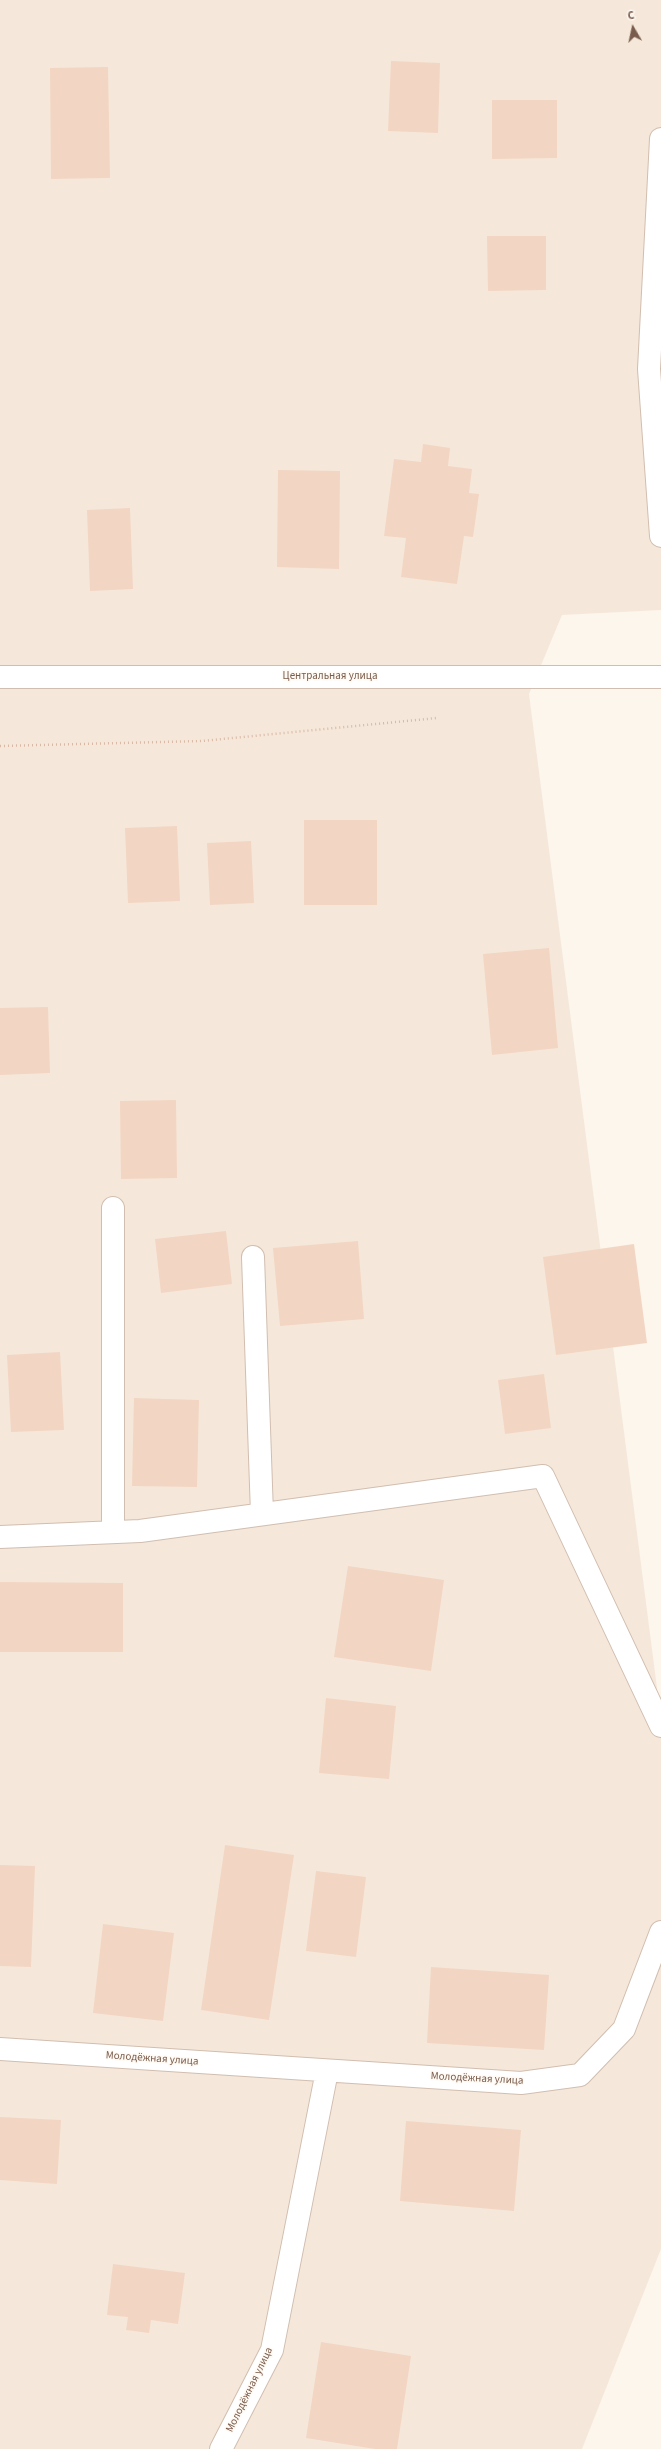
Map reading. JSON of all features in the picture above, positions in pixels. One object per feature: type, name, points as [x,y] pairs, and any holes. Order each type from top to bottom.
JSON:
[{"type":"street","points":[[661,139],[649,369],[661,536]]},
{"type":"street","name":"Центральная улица","points":[[0,677],[661,677]]},
{"type":"street","points":[[113,1532],[114,1208]]},
{"type":"street","points":[[253,1257],[262,1514]]},
{"type":"street","points":[[0,1536],[140,1531],[543,1476],[661,1726]]},
{"type":"street","name":"Молодёжная улица","points":[[0,2049],[521,2083],[580,2075],[624,2029],[661,1932]]},
{"type":"street","name":"Молодёжная улица","points":[[221,2449],[272,2350],[327,2071]]},
{"type":"path","points":[[0,746],[202,741],[437,718]]},
{"type":"shaded area","points":[[0,0],[661,0],[661,610],[562,615],[529,694],[661,1719],[661,2249],[582,2449],[0,2449]]},
{"type":"building","points":[[391,61],[440,63],[438,133],[388,131]]},
{"type":"building","points":[[108,67],[110,178],[51,179],[50,68]]},
{"type":"building","points":[[492,100],[557,100],[557,158],[492,159]]},
{"type":"building","points":[[487,236],[546,236],[546,290],[488,291]]},
{"type":"building","points":[[423,444],[450,448],[448,466],[472,469],[469,493],[479,494],[473,537],[464,536],[457,584],[401,577],[406,538],[384,536],[394,459],[421,462]]},
{"type":"building","points":[[278,470],[340,471],[339,569],[277,567]]},
{"type":"building","points":[[130,508],[133,589],[90,591],[87,510]]},
{"type":"building","points":[[304,820],[377,820],[377,905],[304,905]]},
{"type":"building","points":[[177,826],[180,901],[128,903],[125,828]]},
{"type":"building","points":[[251,841],[254,903],[210,905],[207,843]]},
{"type":"building","points":[[549,948],[558,1048],[492,1055],[483,954]]},
{"type":"building","points":[[48,1007],[50,1073],[0,1075],[0,1008]]},
{"type":"building","points":[[176,1100],[177,1178],[121,1179],[120,1101]]},
{"type":"building","points":[[226,1231],[232,1284],[161,1293],[155,1239]]},
{"type":"building","points":[[358,1241],[364,1319],[280,1326],[273,1248]]},
{"type":"building","points":[[634,1244],[647,1343],[556,1355],[543,1257]]},
{"type":"building","points":[[60,1352],[64,1430],[11,1432],[7,1355]]},
{"type":"building","points":[[544,1374],[551,1428],[505,1434],[498,1380]]},
{"type":"building","points":[[134,1398],[199,1400],[197,1487],[132,1486]]},
{"type":"building","points":[[348,1566],[444,1580],[431,1671],[334,1657]]},
{"type":"building","points":[[0,1582],[123,1583],[123,1652],[0,1652]]},
{"type":"building","points":[[326,1698],[396,1706],[389,1779],[319,1773]]},
{"type":"building","points":[[225,1845],[294,1855],[269,2020],[201,2010]]},
{"type":"building","points":[[0,1865],[35,1866],[31,1967],[0,1966]]},
{"type":"building","points":[[316,1871],[366,1877],[356,1957],[306,1951]]},
{"type":"building","points":[[103,1924],[174,1933],[163,2021],[93,2013]]},
{"type":"building","points":[[431,1967],[549,1975],[544,2050],[427,2043]]},
{"type":"building","points":[[0,2117],[61,2120],[57,2184],[0,2180]]},
{"type":"building","points":[[406,2121],[521,2130],[514,2211],[400,2201]]},
{"type":"building","points":[[113,2264],[185,2273],[178,2324],[151,2320],[149,2333],[126,2330],[128,2317],[107,2315]]},
{"type":"building","points":[[321,2342],[411,2356],[397,2449],[375,2449],[306,2438]]}]
